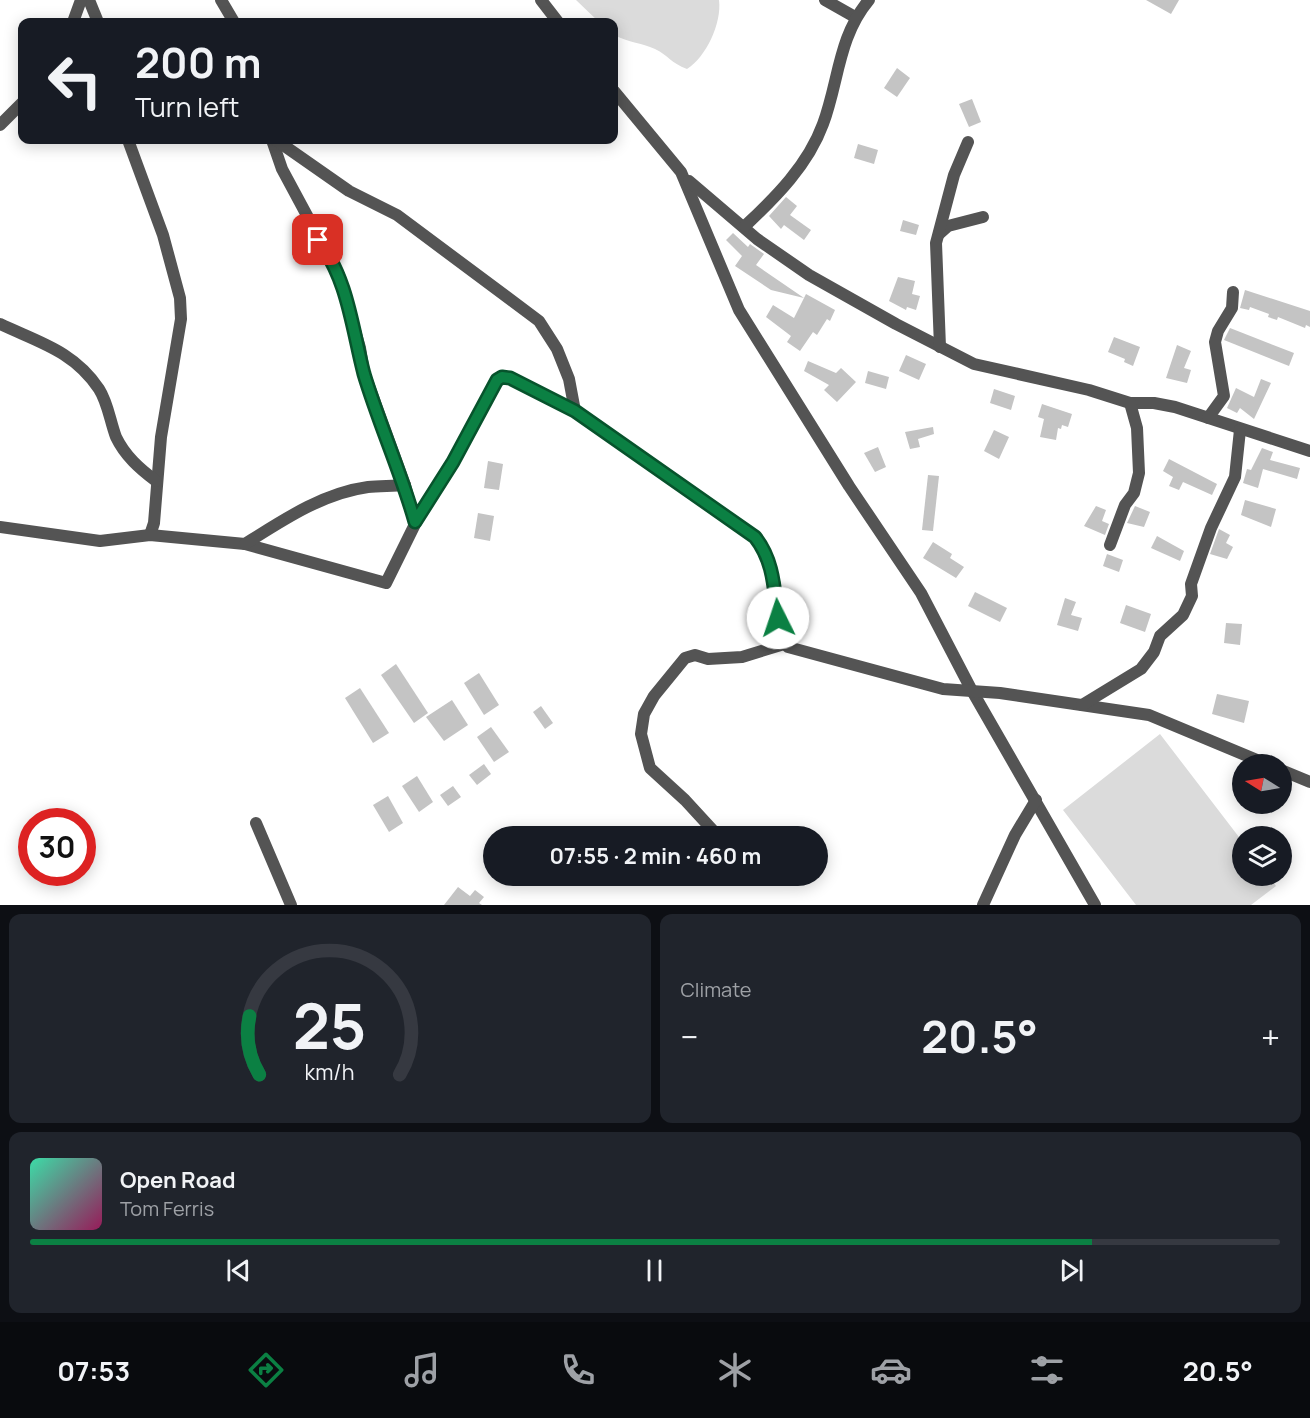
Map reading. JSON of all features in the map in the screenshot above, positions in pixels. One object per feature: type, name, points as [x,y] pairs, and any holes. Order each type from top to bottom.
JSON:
[{"type":"street","points":[[74,18],[81,0]]},
{"type":"street","points":[[89,0],[96,18]]},
{"type":"street","points":[[221,0],[232,18]]},
{"type":"street","points":[[541,0],[555,18]]},
{"type":"street","points":[[825,0],[855,17]]},
{"type":"street","points":[[745,226],[792,177],[813,148],[828,108],[843,44],[855,17],[868,0]]},
{"type":"street","points":[[618,96],[698,190],[745,226],[757,239],[809,275],[940,347],[974,364],[1089,390],[1130,403],[1175,407],[1310,451]]},
{"type":"street","points":[[0,125],[18,107]]},
{"type":"street","points":[[940,347],[935,258],[938,235],[951,195],[954,175],[968,142]]},
{"type":"street","points":[[129,144],[163,235],[180,298],[181,319],[156,482],[154,524],[150,535]]},
{"type":"street","points":[[275,144],[282,169],[313,231],[339,275],[360,348],[364,372],[405,485],[415,522]]},
{"type":"street","points":[[280,144],[349,191],[398,215],[539,321],[557,349],[569,379],[575,411]]},
{"type":"street","points":[[681,172],[739,310],[849,486],[921,593],[971,689],[1095,905]]},
{"type":"street","points":[[938,235],[948,226],[983,217]]},
{"type":"street","points":[[1208,418],[1224,396],[1215,342],[1218,331],[1232,308],[1233,292]]},
{"type":"street","points":[[0,324],[54,346],[90,377],[102,395],[117,438],[124,450],[132,461],[156,482]]},
{"type":"street","points":[[0,527],[100,541],[150,535],[245,544],[386,583],[415,522],[453,462],[497,380],[502,377],[510,378],[575,411],[755,537],[763,547],[775,584],[778,637],[784,644],[915,683],[943,689],[971,689],[1149,715],[1243,754]]},
{"type":"street","points":[[1110,545],[1125,505],[1134,493],[1139,473],[1137,428],[1130,403]]},
{"type":"street","points":[[1081,705],[1141,669],[1154,652],[1160,636],[1187,608],[1192,596],[1191,584],[1196,570],[1235,477],[1240,430]]},
{"type":"street","points":[[245,544],[335,495],[367,487],[405,485]]},
{"type":"street","points":[[709,826],[673,788],[650,768],[641,734],[645,714],[654,696],[685,658],[695,655],[708,658],[742,657],[784,644]]},
{"type":"street","points":[[1292,775],[1310,782]]},
{"type":"street","points":[[983,905],[1015,835],[1036,800]]},
{"type":"street","points":[[256,823],[291,905]]},
{"type":"shaded area","points":[[576,0],[719,0],[718,19],[711,39],[694,64],[687,69],[655,49],[618,37],[618,18],[595,18]]},
{"type":"shaded area","points":[[1160,734],[1232,828],[1232,886],[1276,886],[1251,905],[1136,905],[1063,810]]},
{"type":"building","points":[[1146,0],[1179,0],[1171,14]]},
{"type":"building","points":[[897,68],[910,78],[897,97],[884,88]]},
{"type":"building","points":[[972,99],[981,122],[969,127],[959,104]]},
{"type":"building","points":[[858,144],[878,150],[874,164],[854,158]]},
{"type":"building","points":[[786,197],[797,206],[790,215],[811,230],[804,240],[784,225],[781,229],[769,216]]},
{"type":"building","points":[[903,220],[919,225],[916,235],[900,231]]},
{"type":"building","points":[[733,233],[748,247],[750,244],[764,254],[756,265],[804,298],[771,290],[735,266],[742,256],[726,240]]},
{"type":"building","points":[[898,277],[915,281],[912,294],[920,296],[916,310],[907,307],[906,310],[889,301]]},
{"type":"building","points":[[1245,290],[1310,311],[1310,327],[1306,325],[1305,328],[1278,317],[1277,320],[1268,317],[1269,314],[1250,307],[1249,310],[1240,308]]},
{"type":"building","points":[[806,294],[835,310],[830,321],[827,319],[817,335],[813,332],[800,351],[787,342],[791,336],[766,317],[773,305],[794,318]]},
{"type":"building","points":[[1230,328],[1294,353],[1289,366],[1224,340]]},
{"type":"building","points":[[1114,337],[1140,347],[1133,366],[1124,362],[1125,359],[1108,352]]},
{"type":"building","points":[[1177,345],[1191,351],[1184,368],[1191,370],[1187,383],[1166,378]]},
{"type":"building","points":[[906,355],[926,364],[919,380],[899,371]]},
{"type":"building","points":[[808,361],[836,373],[841,368],[856,382],[837,402],[824,390],[829,385],[804,371]]},
{"type":"building","points":[[868,371],[889,377],[886,389],[865,383]]},
{"type":"building","points":[[1261,379],[1271,383],[1254,419],[1240,408],[1237,413],[1227,408],[1236,388],[1254,397]]},
{"type":"building","points":[[994,389],[1015,396],[1011,410],[990,403]]},
{"type":"building","points":[[1042,404],[1072,414],[1068,427],[1062,425],[1061,429],[1058,428],[1056,440],[1040,437],[1044,419],[1038,417]]},
{"type":"building","points":[[933,427],[934,434],[918,439],[920,447],[910,449],[905,432]]},
{"type":"building","points":[[994,430],[1009,437],[999,459],[984,451]]},
{"type":"building","points":[[878,447],[886,467],[875,472],[864,453]]},
{"type":"building","points":[[1262,448],[1273,452],[1270,460],[1300,468],[1297,479],[1263,469],[1258,488],[1243,483],[1247,469],[1251,470]]},
{"type":"building","points":[[1169,459],[1217,484],[1212,495],[1183,482],[1179,490],[1169,486],[1173,477],[1163,471]]},
{"type":"building","points":[[488,461],[503,464],[499,490],[484,488]]},
{"type":"building","points":[[928,475],[939,476],[933,531],[922,530]]},
{"type":"building","points":[[1245,500],[1276,509],[1271,527],[1241,515]]},
{"type":"building","points":[[1096,506],[1106,510],[1102,521],[1109,524],[1105,535],[1084,526]]},
{"type":"building","points":[[1135,506],[1150,512],[1144,527],[1127,523]]},
{"type":"building","points":[[478,513],[494,516],[490,541],[474,538]]},
{"type":"building","points":[[1219,529],[1230,535],[1226,543],[1233,547],[1227,559],[1210,554]]},
{"type":"building","points":[[1157,536],[1184,551],[1180,561],[1151,548]]},
{"type":"building","points":[[933,542],[952,554],[950,558],[964,567],[956,578],[923,558]]},
{"type":"building","points":[[1107,554],[1123,560],[1119,572],[1103,566]]},
{"type":"building","points":[[975,592],[1007,608],[1000,622],[968,606]]},
{"type":"building","points":[[1065,598],[1076,602],[1071,615],[1082,618],[1078,631],[1057,625]]},
{"type":"building","points":[[1126,605],[1151,614],[1145,632],[1120,623]]},
{"type":"building","points":[[1226,623],[1242,624],[1240,645],[1224,643]]},
{"type":"building","points":[[396,664],[428,713],[414,723],[381,675]]},
{"type":"building","points":[[479,673],[499,705],[484,715],[464,683]]},
{"type":"building","points":[[360,688],[389,733],[373,743],[345,698]]},
{"type":"building","points":[[1217,694],[1249,701],[1244,723],[1212,714]]},
{"type":"building","points":[[452,700],[468,725],[444,741],[426,717]]},
{"type":"building","points":[[541,706],[553,723],[545,729],[533,712]]},
{"type":"building","points":[[491,727],[509,752],[494,762],[477,737]]},
{"type":"building","points":[[484,764],[491,774],[477,785],[469,775]]},
{"type":"building","points":[[417,776],[433,802],[419,812],[402,786]]},
{"type":"building","points":[[453,786],[461,797],[448,806],[440,795]]},
{"type":"building","points":[[388,796],[403,823],[389,832],[373,805]]},
{"type":"building","points":[[458,887],[470,896],[475,890],[484,897],[479,903],[482,905],[444,905]]},
{"type":"route","points":[[318,240],[329,254],[339,275],[360,348],[368,386],[405,485],[415,522],[453,462],[493,386],[502,377],[510,378],[575,411],[755,537],[763,547],[775,584],[778,618]]}]
